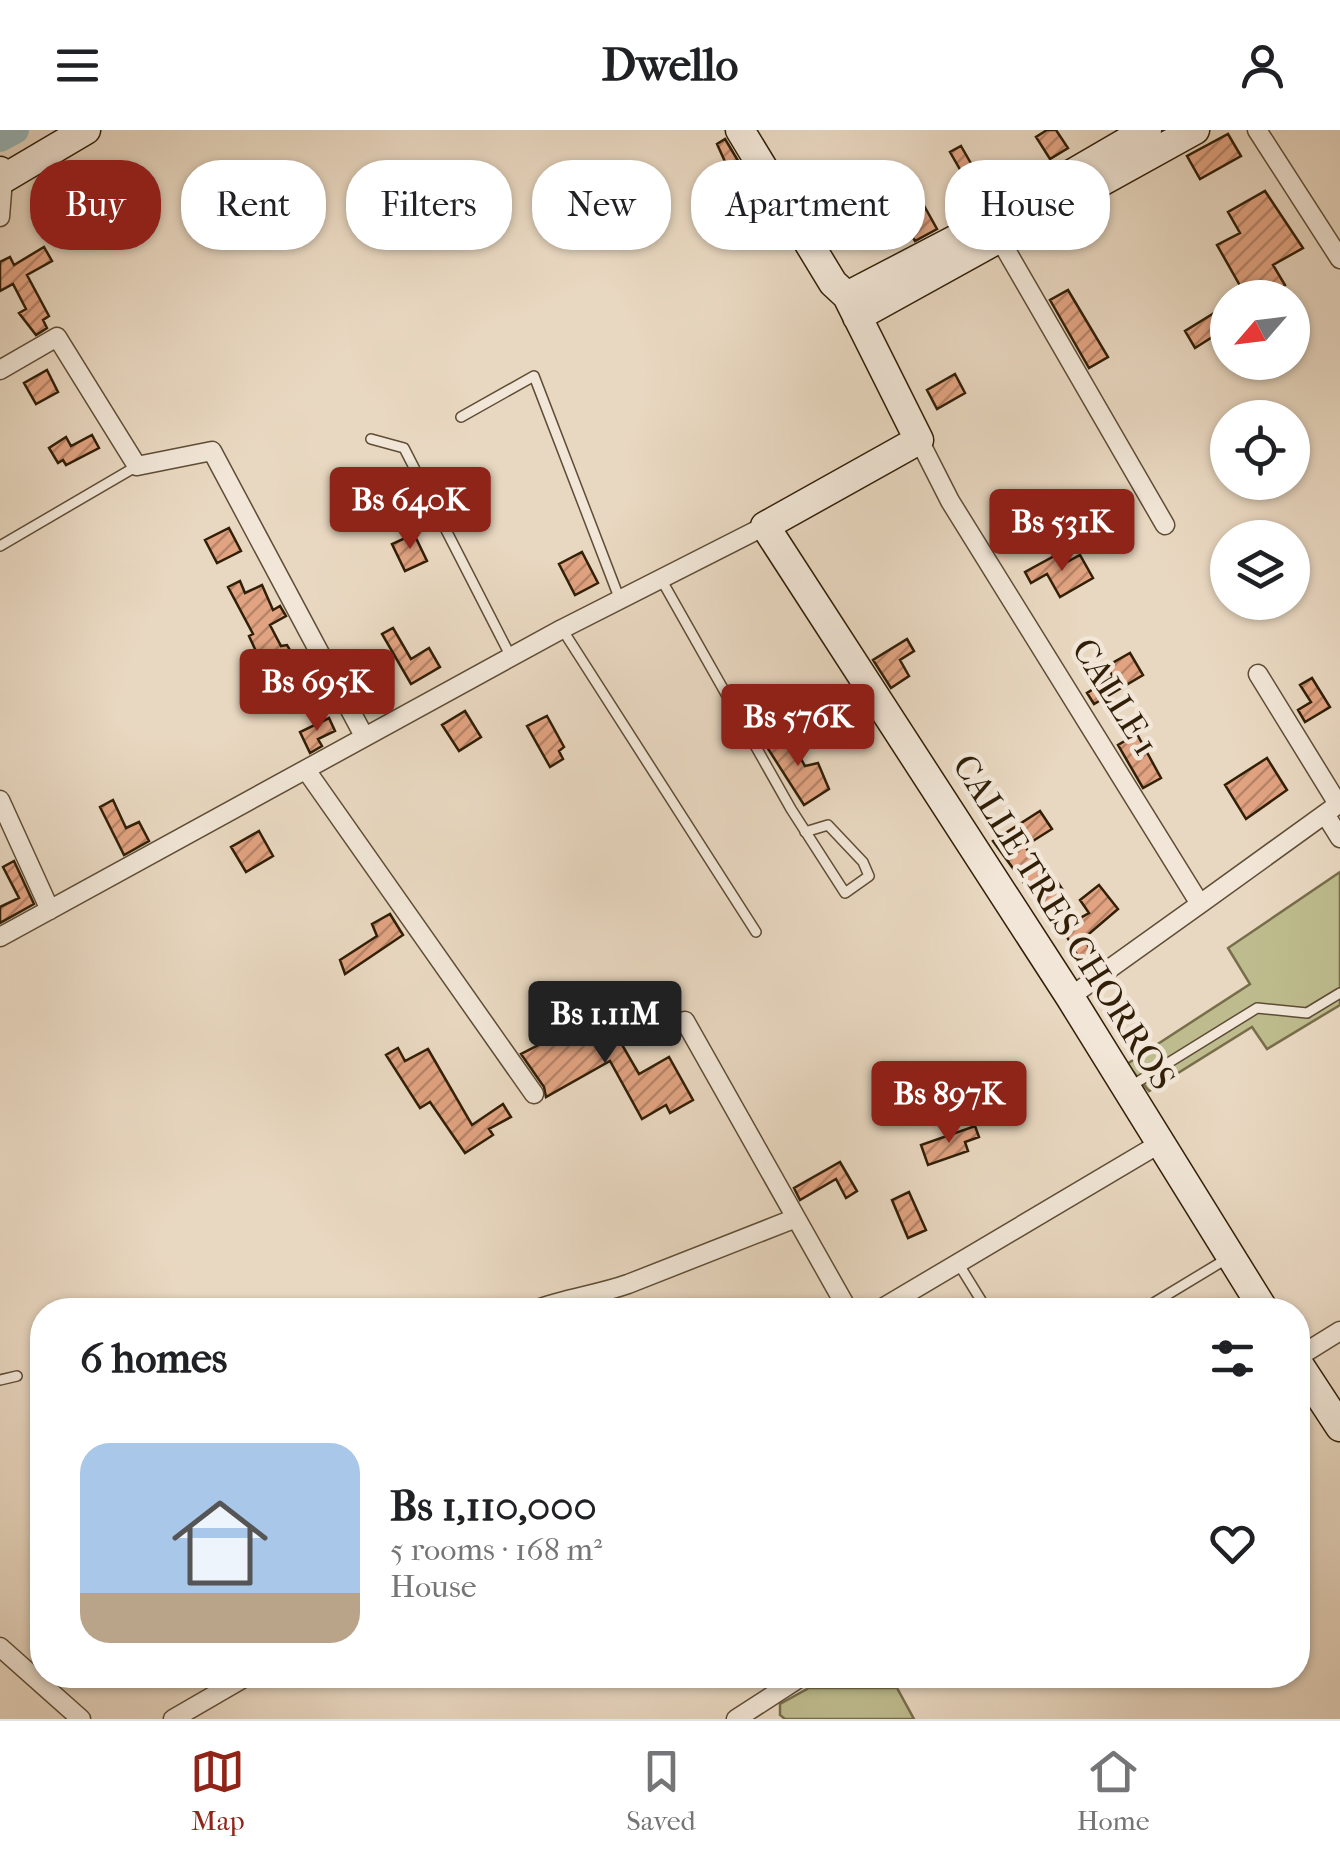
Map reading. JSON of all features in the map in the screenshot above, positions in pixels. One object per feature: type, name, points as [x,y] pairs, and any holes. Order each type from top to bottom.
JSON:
[{"type":"main road","points":[[2,175],[86,130]]},
{"type":"main road","name":"CALLE 1","points":[[740,130],[833,283],[852,306],[918,440]]},
{"type":"main road","points":[[1101,160],[1147,130]]},
{"type":"main road","points":[[1110,172],[1195,130]]},
{"type":"main road","points":[[852,306],[957,250]]},
{"type":"main road","points":[[764,526],[918,440]]},
{"type":"main road","name":"CALLE TRES CHORROS","points":[[764,526],[1070,997],[1256,1298]]},
{"type":"main road","points":[[1310,1379],[1340,1426]]},
{"type":"street","points":[[1257,130],[1340,259]]},
{"type":"street","points":[[0,217],[2,175]]},
{"type":"street","points":[[1006,250],[1165,525]]},
{"type":"street","points":[[0,370],[57,337],[137,466],[212,450],[364,736]]},
{"type":"street","name":"CALLE 1","points":[[918,440],[950,501],[1200,904]]},
{"type":"street","points":[[0,937],[562,629],[764,526]]},
{"type":"street","points":[[1258,674],[1334,807],[1340,838]]},
{"type":"street","points":[[306,770],[534,1094]]},
{"type":"street","points":[[0,800],[50,910]]},
{"type":"street","points":[[1070,997],[1334,807]]},
{"type":"street","points":[[685,1021],[841,1298]]},
{"type":"street","points":[[899,1298],[1160,1144]]},
{"type":"street","points":[[564,1298],[628,1284],[796,1218]]},
{"type":"street","points":[[1310,1352],[1340,1331]]},
{"type":"street","points":[[0,1647],[30,1668]]},
{"type":"street","points":[[52,1688],[80,1719]]},
{"type":"street","points":[[173,1719],[227,1688]]},
{"type":"street","points":[[736,1719],[763,1713],[790,1688]]},
{"type":"lane","points":[[462,417],[534,376],[620,600]]},
{"type":"lane","points":[[371,439],[404,448],[511,658]]},
{"type":"lane","points":[[0,546],[137,466]]},
{"type":"lane","points":[[662,579],[805,832],[845,893],[869,876],[863,862],[828,824],[805,832]]},
{"type":"lane","points":[[562,629],[756,932]]},
{"type":"lane","points":[[1126,1089],[1257,1008],[1307,1013],[1340,992]]},
{"type":"lane","points":[[1162,1298],[1230,1256]]},
{"type":"lane","points":[[958,1263],[980,1298]]},
{"type":"lane","points":[[0,1380],[17,1376]]},
{"type":"shaded area","points":[[1340,872],[1340,1005],[1267,1049],[1252,1027],[1149,1091],[1127,1064],[1250,984],[1228,948]]},
{"type":"shaded area","points":[[809,1688],[897,1688],[914,1719],[785,1719],[780,1715],[780,1704]]},
{"type":"building","points":[[1056,130],[1068,148],[1050,159],[1036,137]]},
{"type":"building","points":[[1228,134],[1241,156],[1200,179],[1187,156]]},
{"type":"building","points":[[725,139],[738,160],[724,160],[717,144]]},
{"type":"building","points":[[961,146],[969,160],[955,160],[950,152]]},
{"type":"building","points":[[1265,191],[1303,248],[1273,265],[1282,280],[1237,280],[1217,245],[1240,233],[1228,212]]},
{"type":"building","points":[[925,207],[937,229],[925,236]]},
{"type":"building","points":[[39,250],[46,250],[52,261],[27,275],[49,316],[43,320],[47,328],[36,335],[19,313],[26,309],[13,284],[0,291],[0,262],[10,257],[14,265]]},
{"type":"building","points":[[1068,290],[1108,357],[1089,368],[1050,300]]},
{"type":"building","points":[[1210,316],[1210,338],[1195,348],[1185,331]]},
{"type":"building","points":[[47,370],[58,392],[36,404],[24,383]]},
{"type":"building","points":[[955,374],[965,393],[937,409],[927,390]]},
{"type":"building","points":[[92,435],[99,448],[66,465],[63,460],[58,463],[49,448],[66,437],[71,446]]},
{"type":"building","points":[[229,528],[241,551],[217,563],[205,540]]},
{"type":"building","points":[[414,534],[427,561],[405,571],[392,544]]},
{"type":"building","points":[[582,552],[598,583],[575,595],[559,564]]},
{"type":"building","points":[[1058,554],[1063,564],[1080,555],[1093,578],[1060,597],[1047,574],[1031,583],[1025,572]]},
{"type":"building","points":[[240,581],[245,593],[262,585],[273,610],[280,606],[286,616],[270,625],[281,646],[287,645],[293,655],[281,662],[289,677],[272,686],[249,636],[253,634],[228,587]]},
{"type":"building","points":[[393,628],[411,659],[429,648],[440,667],[411,684],[382,634]]},
{"type":"building","points":[[907,639],[914,651],[900,660],[909,676],[891,688],[873,660]]},
{"type":"building","points":[[1130,653],[1143,675],[1094,704],[1087,693],[1113,677],[1107,666]]},
{"type":"building","points":[[1312,678],[1330,707],[1305,722],[1298,710],[1311,702],[1300,685]]},
{"type":"building","points":[[465,711],[481,737],[459,751],[442,725]]},
{"type":"building","points":[[547,716],[564,747],[559,751],[563,759],[550,767],[527,726]]},
{"type":"building","points":[[329,718],[335,731],[318,739],[322,746],[310,753],[300,732]]},
{"type":"building","points":[[792,730],[797,740],[792,743],[805,766],[818,763],[829,789],[804,805],[765,744]]},
{"type":"building","points":[[1137,734],[1161,778],[1143,788],[1118,745]]},
{"type":"building","points":[[1267,758],[1287,790],[1246,819],[1225,785]]},
{"type":"building","points":[[113,800],[126,828],[139,822],[149,841],[124,855],[100,807]]},
{"type":"building","points":[[1040,811],[1052,829],[1025,846],[1047,883],[1055,878],[1068,898],[1045,912],[993,841]]},
{"type":"building","points":[[259,831],[273,856],[246,872],[231,847]]},
{"type":"building","points":[[14,861],[34,904],[0,923],[0,907],[19,898],[3,867]]},
{"type":"building","points":[[1099,885],[1118,909],[1084,938],[1096,960],[1084,967],[1062,928],[1089,913],[1080,900]]},
{"type":"building","points":[[390,914],[403,935],[345,974],[340,960],[377,936],[372,924]]},
{"type":"building","points":[[603,1012],[639,1074],[669,1057],[693,1100],[670,1113],[666,1105],[642,1119],[610,1061],[546,1097],[544,1087],[521,1054]]},
{"type":"building","points":[[398,1048],[405,1061],[428,1049],[472,1125],[503,1104],[511,1117],[489,1129],[493,1135],[465,1153],[430,1102],[420,1108],[386,1055]]},
{"type":"building","points":[[975,1126],[979,1137],[965,1142],[968,1151],[928,1165],[921,1145]]},
{"type":"building","points":[[840,1162],[857,1191],[846,1198],[836,1179],[800,1200],[794,1188]]},
{"type":"building","points":[[909,1192],[926,1230],[908,1238],[892,1200]]},
{"type":"waterway","points":[[0,138],[15,130]]}]
